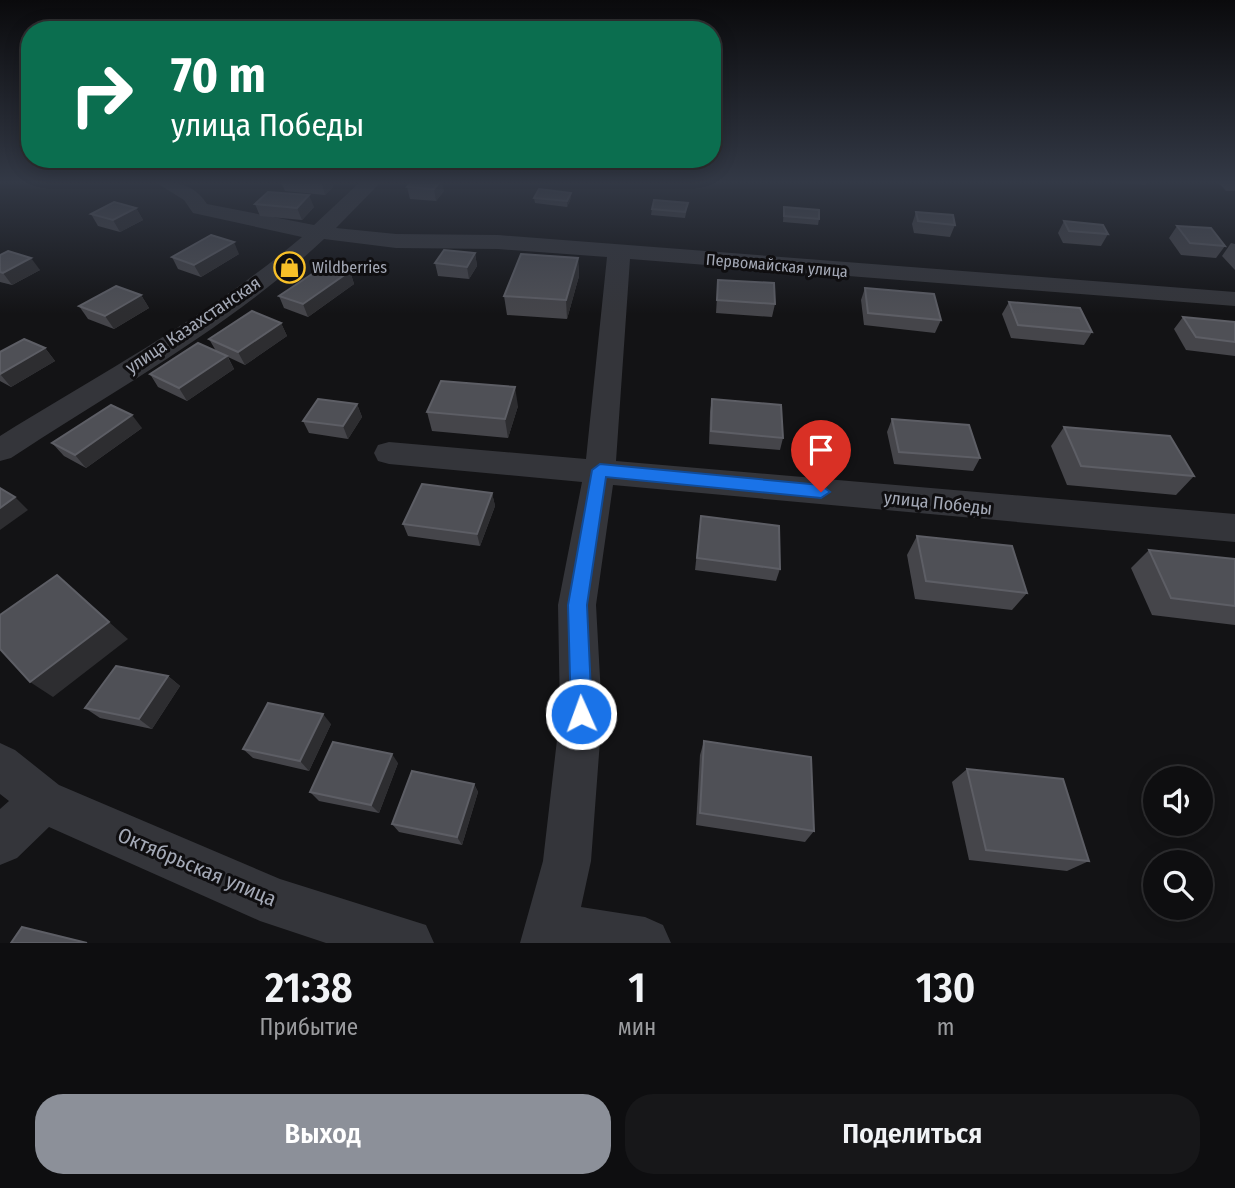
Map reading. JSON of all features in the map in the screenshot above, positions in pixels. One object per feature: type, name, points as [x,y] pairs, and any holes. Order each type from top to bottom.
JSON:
[{"type":"street","name":"Первомайская улица","points":[[288,226],[396,242],[498,242],[1235,299]]},
{"type":"street","name":"улица Казахстанская","points":[[0,450],[230,302],[274,270],[325,226]]},
{"type":"street","points":[[546,943],[567,860],[581,714],[577,605],[600,470],[613,345],[619,251]]},
{"type":"street","name":"улица Победы","points":[[389,453],[1235,528]]},
{"type":"street","name":"Октябрьская улица","points":[[0,765],[43,801],[278,903],[408,943]]},
{"type":"street","points":[[0,841],[43,801]]},
{"type":"street","points":[[546,943],[578,932],[645,943]]},
{"type":"building","points":[[1067,226],[1104,226],[1108,234],[1069,231]]},
{"type":"building","points":[[1177,226],[1211,228],[1225,246],[1190,243]]},
{"type":"building","points":[[211,235],[234,242],[194,265],[172,257]]},
{"type":"building","points":[[444,250],[475,253],[467,267],[435,263]]},
{"type":"building","points":[[8,251],[31,258],[3,273],[0,272],[0,255]]},
{"type":"building","points":[[521,254],[578,258],[566,300],[504,296]]},
{"type":"building","points":[[327,264],[350,271],[303,304],[279,296]]},
{"type":"building","points":[[718,280],[774,283],[775,304],[717,300]]},
{"type":"building","points":[[116,286],[141,295],[105,316],[79,306]]},
{"type":"building","points":[[865,288],[934,294],[941,320],[868,313]]},
{"type":"building","points":[[1009,302],[1080,308],[1092,332],[1018,325]]},
{"type":"building","points":[[252,311],[281,323],[238,352],[209,339]]},
{"type":"building","points":[[1183,317],[1235,322],[1235,342],[1196,337]]},
{"type":"building","points":[[24,339],[45,348],[0,374],[0,352]]},
{"type":"building","points":[[198,343],[227,356],[179,388],[150,374]]},
{"type":"building","points":[[441,381],[515,387],[505,419],[427,412]]},
{"type":"building","points":[[318,399],[357,404],[343,426],[303,421]]},
{"type":"building","points":[[712,399],[781,405],[783,438],[711,431]]},
{"type":"building","points":[[111,405],[132,415],[75,455],[52,443]]},
{"type":"building","points":[[892,419],[969,425],[980,458],[899,452]]},
{"type":"building","points":[[1064,427],[1170,436],[1194,476],[1081,466]]},
{"type":"building","points":[[422,484],[492,493],[477,534],[403,524]]},
{"type":"building","points":[[0,488],[15,497],[0,508]]},
{"type":"building","points":[[701,516],[779,526],[780,569],[697,558]]},
{"type":"building","points":[[917,536],[1012,546],[1027,593],[926,581]]},
{"type":"building","points":[[1149,550],[1235,559],[1235,606],[1171,598]]},
{"type":"building","points":[[57,575],[109,622],[30,682],[0,649],[0,615]]},
{"type":"building","points":[[116,666],[168,676],[139,719],[85,708]]},
{"type":"building","points":[[268,703],[323,714],[300,761],[243,749]]},
{"type":"building","points":[[704,741],[811,757],[814,831],[700,813]]},
{"type":"building","points":[[333,742],[392,754],[371,805],[310,792]]},
{"type":"building","points":[[967,769],[1063,779],[1089,861],[986,850]]},
{"type":"building","points":[[412,771],[474,784],[457,837],[392,824]]},
{"type":"building","points":[[22,927],[87,943],[11,943]]},
{"type":"place","name":"Wildberries","points":[[289,267]]},
{"type":"route","points":[[581,714],[577,605],[600,470],[821,492]]}]
